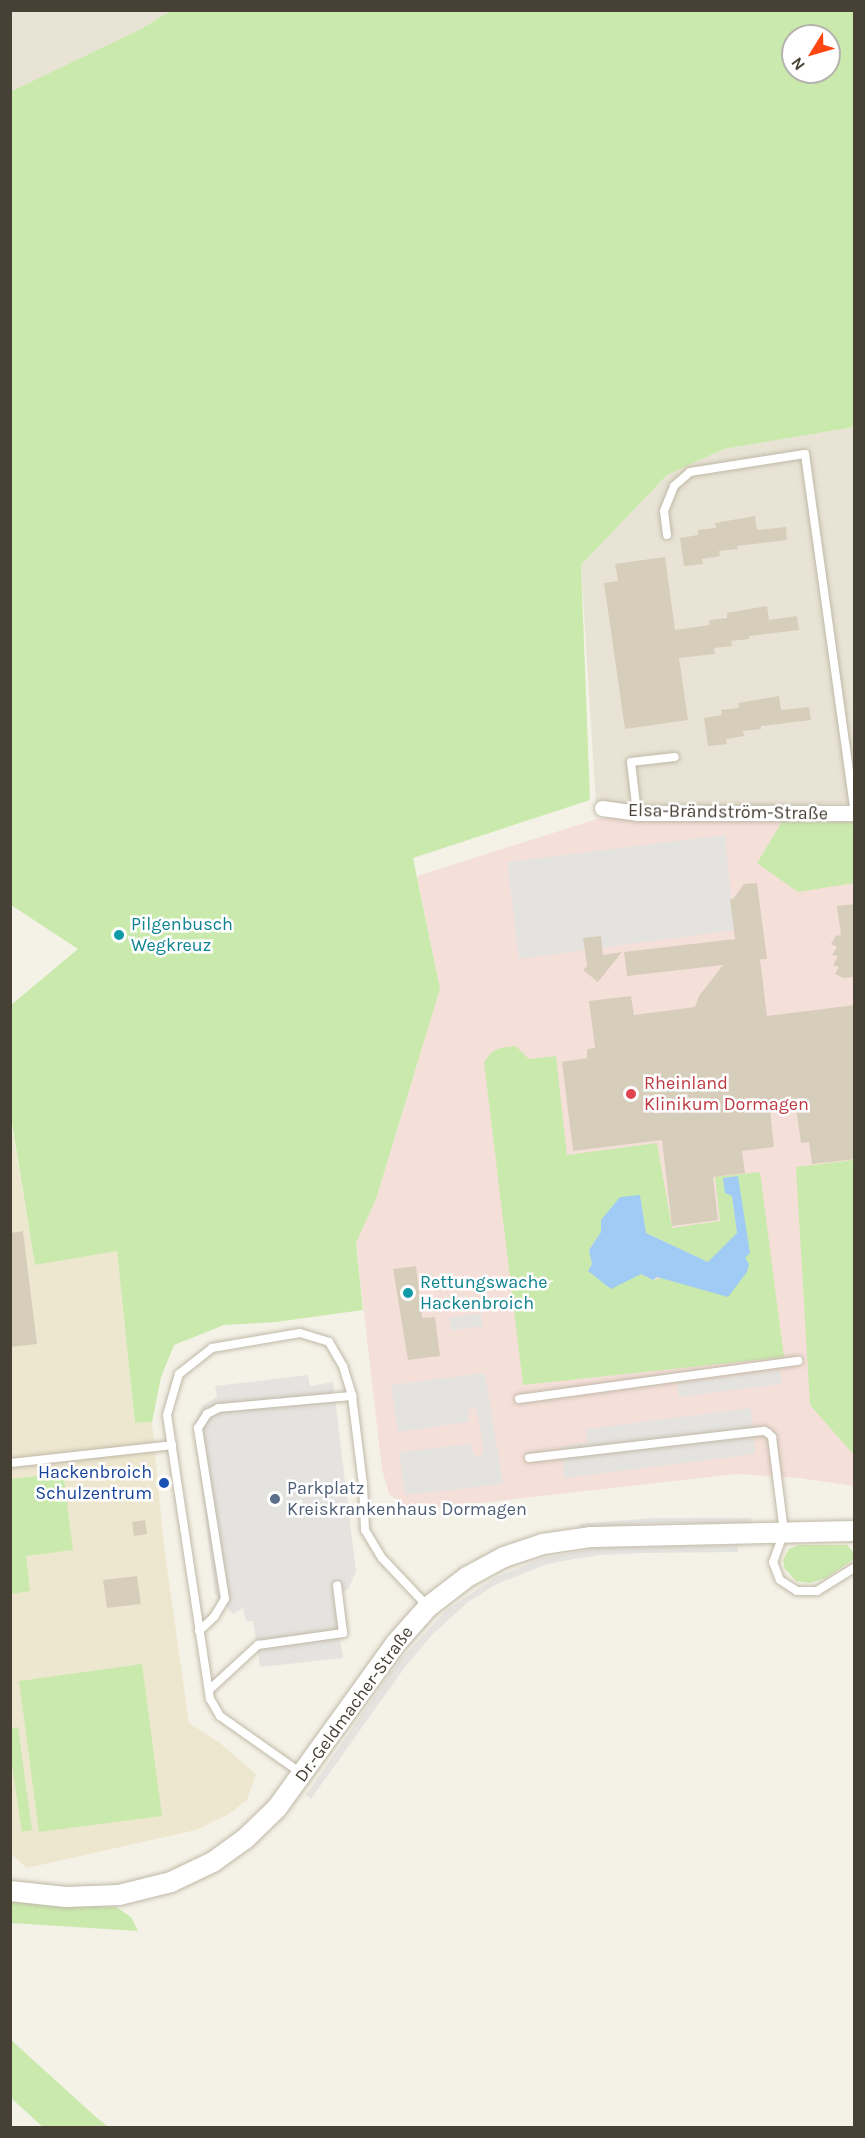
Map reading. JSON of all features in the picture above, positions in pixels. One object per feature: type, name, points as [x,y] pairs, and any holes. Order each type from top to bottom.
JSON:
[{"type":"street","name":"Elsa-Brändström-Straße","points":[[602,808],[637,813],[855,811]]},
{"type":"street","name":"Dr.-Geldmacher-Straße","points":[[10,1891],[66,1897],[119,1895],[171,1882],[213,1862],[245,1839],[277,1808],[396,1643],[428,1607],[467,1577],[504,1557],[543,1544],[621,1535],[855,1531]]},
{"type":"lane","points":[[667,535],[664,511],[674,486],[690,472],[805,454],[851,755],[855,811]]},
{"type":"lane","points":[[637,813],[631,762],[675,757]]},
{"type":"lane","points":[[303,1775],[220,1716],[210,1699],[167,1415],[179,1374],[212,1348],[300,1333],[329,1342],[343,1366],[352,1396],[363,1484],[365,1530],[382,1558],[428,1607]]},
{"type":"lane","points":[[519,1399],[798,1361]]},
{"type":"lane","points":[[199,1631],[214,1617],[225,1599],[198,1428],[207,1414],[219,1408],[352,1396]]},
{"type":"lane","points":[[529,1458],[764,1431],[772,1437],[784,1532],[773,1562],[780,1580],[797,1591],[817,1591],[855,1568]]},
{"type":"lane","points":[[10,1463],[172,1445]]},
{"type":"lane","points":[[209,1690],[258,1645],[343,1633],[337,1585]]},
{"type":"shaded area","points":[[11,11],[170,11],[141,29],[11,92]]},
{"type":"shaded area","points":[[854,427],[854,803],[641,808],[596,804],[581,565],[667,475],[724,449]]},
{"type":"shaded area","name":"Rheinland Klinikum Dormagen","points":[[600,818],[763,821],[854,819],[854,1486],[799,1478],[736,1474],[417,1510],[402,1504],[389,1494],[382,1469],[356,1243],[376,1199],[440,989],[417,876]]},
{"type":"shaded area","points":[[725,835],[734,930],[519,959],[507,862]]},
{"type":"shaded area","points":[[10,1117],[35,1265],[117,1250],[135,1423],[152,1422],[164,1546],[189,1723],[220,1743],[256,1774],[247,1800],[229,1814],[196,1830],[27,1868],[10,1853]]},
{"type":"shaded area","points":[[481,1313],[483,1326],[451,1331],[449,1318]]},
{"type":"shaded area","points":[[780,1371],[782,1384],[679,1397],[677,1383]]},
{"type":"shaded area","points":[[485,1373],[503,1484],[405,1495],[399,1452],[472,1444],[473,1453],[476,1456],[481,1456],[484,1450],[476,1407],[468,1410],[469,1422],[398,1432],[391,1385]]},
{"type":"shaded area","name":"Parkplatz Kreiskrankenhaus Dormagen","points":[[308,1375],[310,1386],[333,1382],[356,1572],[348,1589],[333,1596],[343,1658],[260,1667],[253,1621],[246,1621],[243,1608],[233,1614],[215,1594],[194,1426],[202,1406],[217,1397],[215,1386]]},
{"type":"shaded area","points":[[751,1408],[755,1454],[564,1478],[562,1447],[587,1442],[586,1429]]},
{"type":"shaded area","points":[[654,1518],[751,1518],[751,1523],[654,1523],[580,1528],[579,1524]]},
{"type":"shaded area","points":[[738,1545],[738,1552],[600,1555],[562,1561],[545,1565],[497,1584],[468,1602],[432,1635],[405,1667],[311,1799],[306,1795],[398,1662],[447,1610],[494,1578],[543,1558],[598,1548]]},
{"type":"green space","points":[[170,11],[854,11],[854,427],[724,449],[667,475],[581,565],[590,800],[413,858],[440,989],[376,1199],[356,1243],[363,1310],[276,1322],[224,1325],[174,1345],[161,1377],[152,1422],[135,1423],[117,1251],[35,1265],[11,1117],[11,1005],[78,949],[11,905],[10,92],[141,29]]},
{"type":"green space","points":[[782,822],[854,822],[854,883],[798,892],[757,863]]},
{"type":"green space","points":[[516,1046],[529,1059],[556,1056],[567,1155],[657,1143],[672,1228],[720,1221],[715,1177],[760,1172],[784,1357],[523,1385],[484,1062],[491,1053],[500,1048]],"holes":[[[738,1177],[745,1261],[653,1280],[641,1274],[588,1271],[592,1264],[589,1250],[601,1232],[640,1195],[646,1233],[708,1262],[737,1233],[732,1195],[724,1178]]]},
{"type":"green space","points":[[854,1160],[854,1455],[810,1405],[796,1167]]},
{"type":"green space","points":[[63,1473],[73,1550],[26,1556],[30,1591],[11,1594],[11,1479]]},
{"type":"green space","points":[[799,1545],[847,1545],[854,1553],[854,1559],[826,1578],[810,1583],[796,1581],[785,1569],[783,1560],[789,1549]]},
{"type":"green space","points":[[142,1664],[162,1816],[39,1832],[19,1681]]},
{"type":"green space","points":[[18,1727],[32,1830],[22,1832],[10,1752],[11,1728]]},
{"type":"green space","points":[[11,1900],[64,1906],[116,1907],[131,1917],[138,1931],[11,1923]]},
{"type":"green space","points":[[11,2040],[108,2127],[43,2127],[11,2098]]},
{"type":"water","points":[[738,1176],[750,1253],[745,1258],[749,1264],[747,1272],[728,1297],[657,1277],[653,1280],[641,1274],[611,1289],[588,1271],[592,1264],[589,1250],[601,1232],[601,1220],[620,1197],[640,1195],[646,1233],[708,1262],[737,1233],[732,1196],[725,1193],[723,1178]]},
{"type":"building","points":[[755,516],[757,530],[786,527],[787,540],[737,546],[738,549],[719,551],[720,556],[702,559],[703,564],[684,566],[680,538],[698,535],[698,530],[716,528],[715,523]]},
{"type":"building","points":[[665,557],[675,630],[710,625],[709,620],[727,618],[727,613],[767,606],[769,620],[797,616],[799,630],[749,636],[749,639],[731,641],[732,646],[714,648],[715,654],[679,658],[688,720],[625,729],[604,583],[618,581],[615,564]]},
{"type":"building","points":[[779,696],[781,710],[809,707],[811,720],[761,726],[761,729],[743,731],[744,736],[726,739],[727,744],[708,746],[704,718],[722,715],[721,710],[739,708],[738,703]]},
{"type":"building","points":[[757,883],[767,959],[760,959],[767,1016],[855,1005],[855,1159],[812,1164],[809,1142],[801,1143],[796,1107],[770,1110],[774,1147],[742,1151],[745,1173],[713,1177],[718,1220],[672,1226],[662,1140],[573,1151],[562,1062],[587,1058],[587,1049],[595,1048],[589,1001],[631,996],[634,1015],[695,1007],[699,996],[723,965],[627,976],[624,952],[735,939],[730,899],[733,899],[744,884]]},
{"type":"building","points":[[855,904],[855,977],[843,978],[835,974],[839,967],[833,965],[838,956],[832,955],[837,947],[831,944],[836,936],[841,935],[837,906]]},
{"type":"building","points":[[601,936],[603,955],[622,952],[598,982],[583,970],[587,966],[583,938]]},
{"type":"building","points":[[23,1231],[37,1344],[10,1347],[10,1233]]},
{"type":"building","name":"Rettungswache Hackenbroich","points":[[416,1266],[422,1318],[435,1317],[440,1356],[408,1360],[393,1269]]},
{"type":"building","points":[[145,1520],[147,1534],[134,1536],[132,1522]]},
{"type":"building","points":[[137,1576],[141,1604],[107,1608],[103,1580]]},
{"type":"place","name":"Pilgenbusch Wegkreuz","points":[[119,935]]},
{"type":"place","name":"Rheinland Klinikum Dormagen","points":[[631,1094]]},
{"type":"place","name":"Rettungswache Hackenbroich","points":[[408,1293]]},
{"type":"place","name":"Hackenbroich Schulzentrum","points":[[164,1483]]},
{"type":"place","name":"Parkplatz Kreiskrankenhaus Dormagen","points":[[275,1499]]}]
